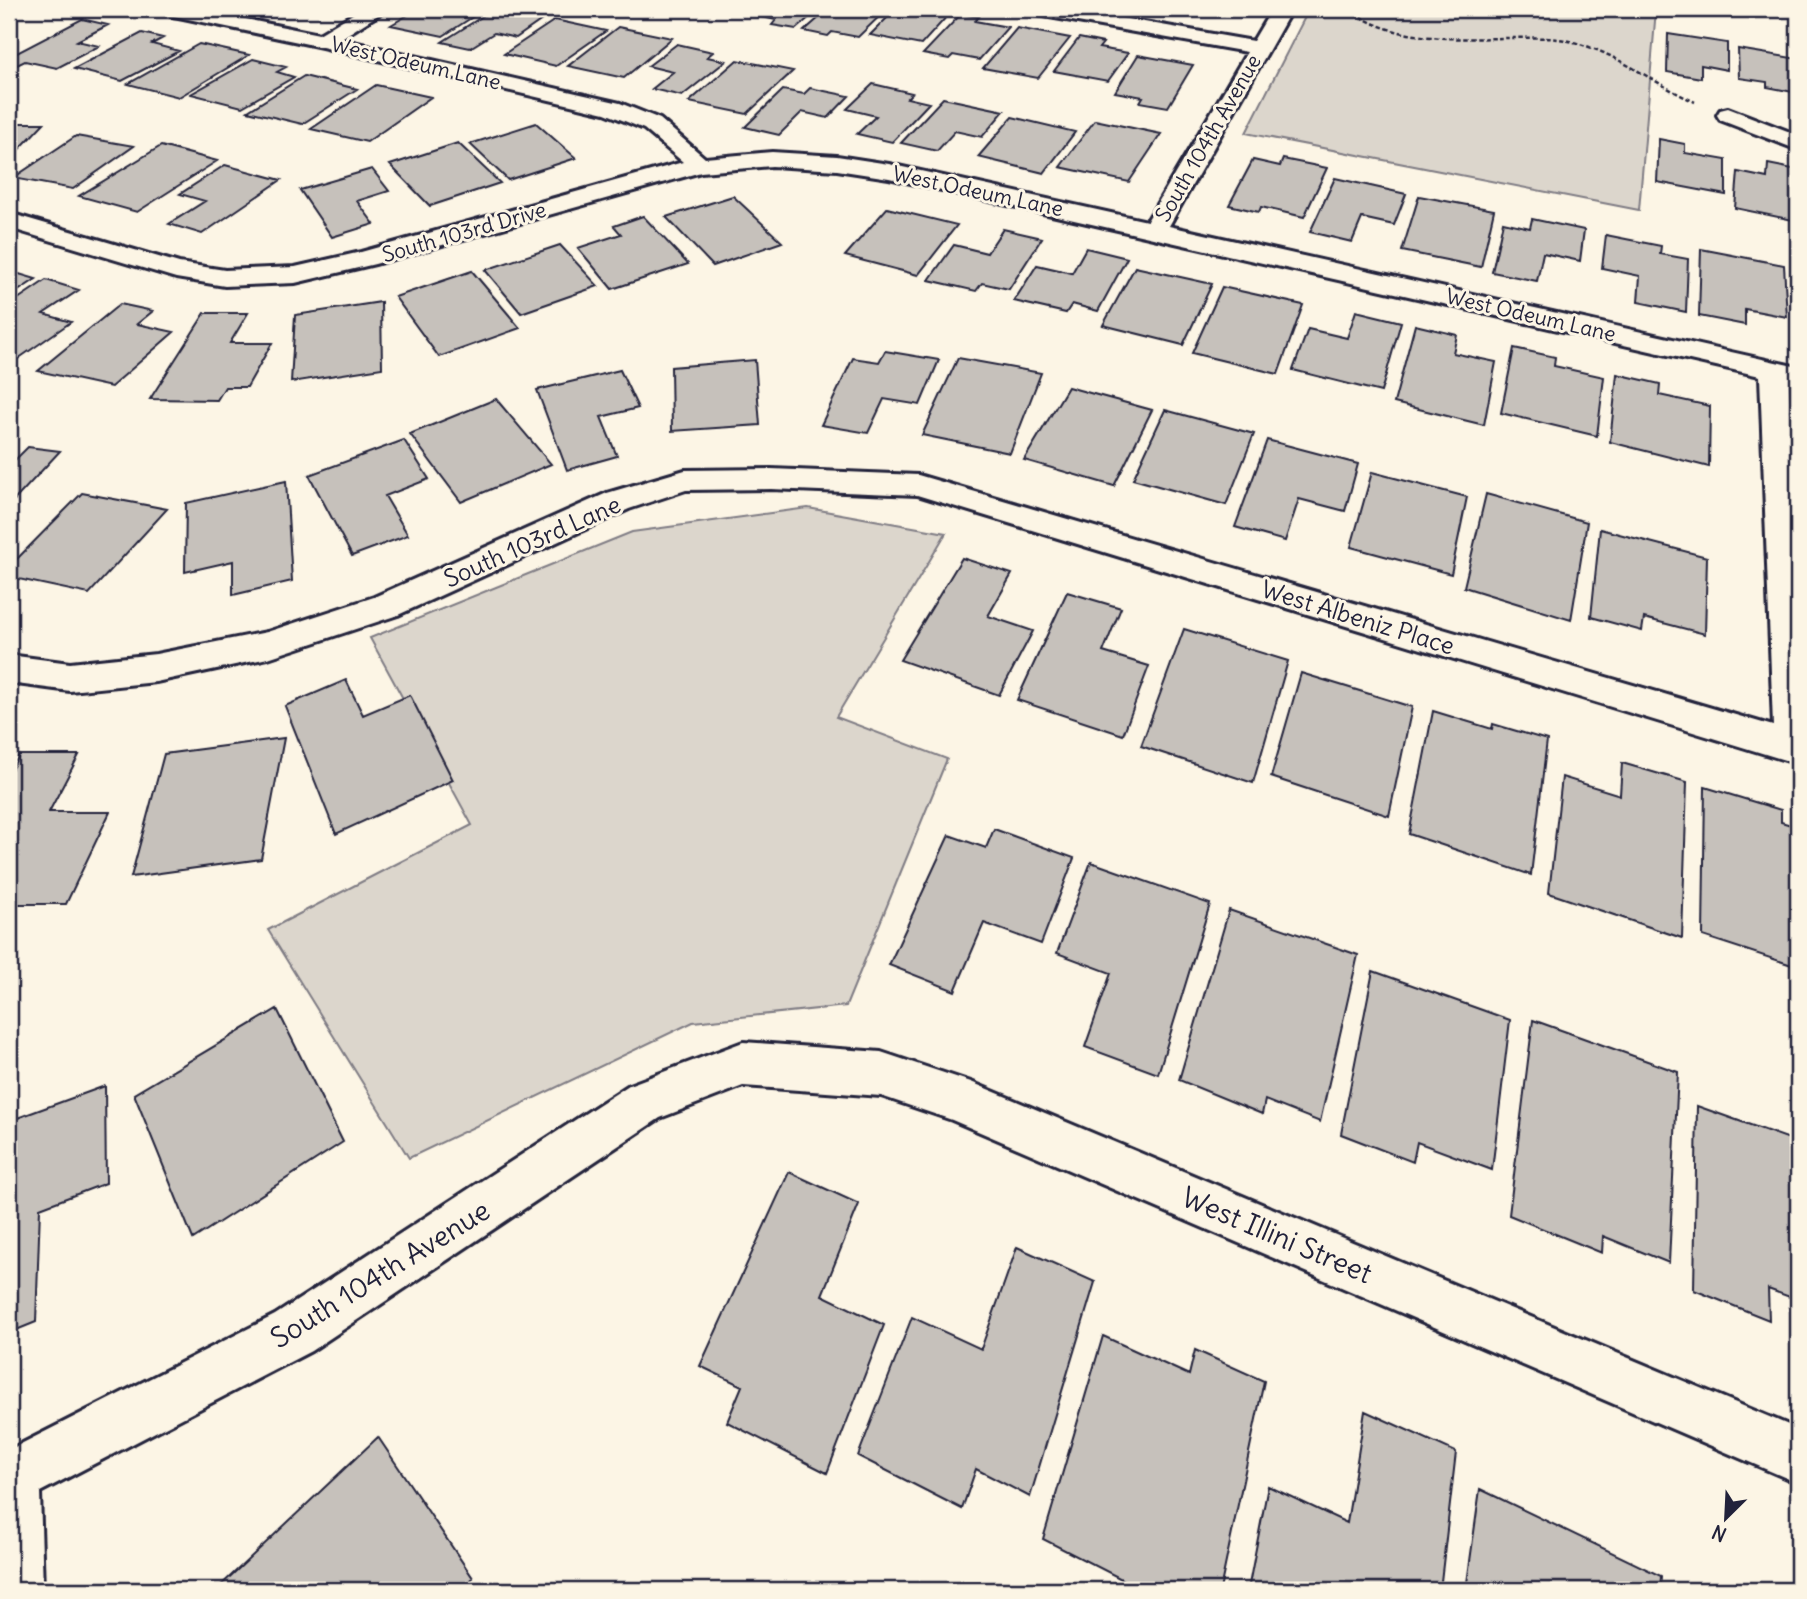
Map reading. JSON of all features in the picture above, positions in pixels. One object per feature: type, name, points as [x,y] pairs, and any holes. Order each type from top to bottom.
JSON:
[{"type":"street","name":"West Odeum Lane","points":[[169,9],[322,41],[612,108],[652,124],[700,165],[772,159],[837,163],[890,171],[1786,373]]},
{"type":"street","points":[[322,41],[374,9]]},
{"type":"street","points":[[1038,9],[1260,48]]},
{"type":"street","name":"South 104th Avenue","points":[[1154,230],[1282,9]]},
{"type":"street","points":[[1728,115],[1798,144]]},
{"type":"street","name":"South 103rd Drive","points":[[9,220],[176,270],[225,278],[295,275],[366,259],[700,165]]},
{"type":"street","points":[[1786,373],[1795,748]]},
{"type":"street","name":"South 103rd Lane","points":[[9,670],[70,677],[156,668],[268,645],[386,606],[618,500],[685,480],[771,479],[918,485]]},
{"type":"street","name":"West Albeniz Place","points":[[918,485],[1795,748]]},
{"type":"street","name":"South 104th Avenue","points":[[11,1478],[293,1333],[645,1101],[743,1064]]},
{"type":"street","name":"West Illini Street","points":[[743,1064],[881,1074],[955,1098],[1798,1456]]},
{"type":"street","points":[[11,1478],[14,1590]]},
{"type":"path","points":[[1349,9],[1360,20],[1374,26],[1427,36],[1552,37],[1573,40],[1608,54],[1669,92],[1728,115]]},
{"type":"shaded area","points":[[1309,9],[1656,9],[1639,210],[1246,133]]},
{"type":"shaded area","points":[[808,508],[946,533],[836,717],[947,759],[846,1006],[693,1022],[409,1158],[268,930],[472,825],[370,638],[632,532]]},
{"type":"building","points":[[418,9],[485,9],[443,36],[391,25]]},
{"type":"building","points":[[494,9],[546,17],[516,38],[494,33],[470,48],[442,42]]},
{"type":"building","points":[[761,9],[819,9],[796,29],[772,25],[776,20],[753,15]]},
{"type":"building","points":[[829,9],[887,9],[858,37],[832,32],[828,36],[804,31]]},
{"type":"building","points":[[896,9],[923,14],[928,9],[950,13],[921,45],[870,35]]},
{"type":"building","points":[[1188,9],[1228,9],[1224,15]]},
{"type":"building","points":[[961,14],[979,17],[975,21],[1008,27],[979,60],[953,55],[949,59],[923,54]]},
{"type":"building","points":[[82,19],[108,25],[77,41],[99,46],[57,68],[25,61],[15,66],[9,64],[9,57]]},
{"type":"building","points":[[555,20],[606,31],[556,66],[504,54]]},
{"type":"building","points":[[618,27],[672,38],[624,78],[568,66]]},
{"type":"building","points":[[1017,28],[1070,38],[1038,78],[983,68]]},
{"type":"building","points":[[142,33],[163,38],[152,44],[179,51],[122,81],[74,69]]},
{"type":"building","points":[[1668,34],[1727,43],[1727,70],[1701,65],[1701,78],[1667,72]]},
{"type":"building","points":[[1079,38],[1103,43],[1099,48],[1128,53],[1108,81],[1054,71]]},
{"type":"building","points":[[199,44],[249,55],[179,97],[128,84]]},
{"type":"building","points":[[677,44],[713,52],[707,57],[726,61],[682,96],[652,89],[673,72],[648,66]]},
{"type":"building","points":[[1738,49],[1798,59],[1798,93],[1767,87],[1767,82],[1739,78]]},
{"type":"building","points":[[1138,55],[1193,65],[1168,107],[1140,102],[1143,97],[1115,92]]},
{"type":"building","points":[[253,59],[286,67],[277,72],[294,77],[242,107],[191,94]]},
{"type":"building","points":[[737,60],[793,71],[747,114],[689,102]]},
{"type":"building","points":[[304,76],[357,89],[302,124],[248,111]]},
{"type":"building","points":[[873,84],[912,93],[907,98],[929,103],[892,142],[857,134],[876,116],[847,109]]},
{"type":"building","points":[[376,85],[431,97],[367,142],[311,129]]},
{"type":"building","points":[[810,88],[849,96],[828,118],[802,112],[779,135],[745,127],[783,90],[804,94]]},
{"type":"building","points":[[943,98],[1004,111],[982,137],[955,131],[937,151],[901,143]]},
{"type":"building","points":[[1012,117],[1075,132],[1044,173],[978,157]]},
{"type":"building","points":[[1095,120],[1161,134],[1129,182],[1060,167]]},
{"type":"building","points":[[9,123],[44,123],[9,160]]},
{"type":"building","points":[[536,123],[576,158],[508,180],[470,144]]},
{"type":"building","points":[[76,136],[134,146],[73,189],[13,178]]},
{"type":"building","points":[[1659,139],[1685,144],[1685,153],[1726,160],[1726,195],[1657,182]]},
{"type":"building","points":[[458,143],[500,183],[430,206],[390,165]]},
{"type":"building","points":[[161,146],[217,161],[137,212],[79,196]]},
{"type":"building","points":[[1283,159],[1327,168],[1304,217],[1261,207],[1259,212],[1229,205],[1253,160],[1280,166]]},
{"type":"building","points":[[1768,164],[1798,170],[1798,221],[1735,208],[1738,172],[1767,178]]},
{"type":"building","points":[[225,165],[281,180],[202,234],[169,224],[205,201],[180,194]]},
{"type":"building","points":[[372,169],[389,191],[357,201],[374,224],[332,237],[300,190]]},
{"type":"building","points":[[1335,178],[1406,194],[1394,225],[1362,218],[1352,242],[1310,232]]},
{"type":"building","points":[[733,196],[782,242],[713,266],[666,217]]},
{"type":"building","points":[[1419,196],[1494,210],[1481,267],[1402,251]]},
{"type":"building","points":[[887,208],[957,225],[918,275],[845,256]]},
{"type":"building","points":[[643,216],[688,264],[612,289],[578,248],[621,234],[614,226]]},
{"type":"building","points":[[1532,219],[1584,230],[1580,261],[1543,253],[1537,281],[1492,272],[1503,222],[1530,228]]},
{"type":"building","points":[[1003,229],[1042,238],[1009,289],[982,283],[976,291],[929,280],[954,245],[987,253]]},
{"type":"building","points":[[1606,235],[1661,246],[1660,254],[1688,259],[1686,312],[1638,302],[1640,276],[1602,268]]},
{"type":"building","points":[[560,245],[598,286],[521,313],[485,270]]},
{"type":"building","points":[[1086,248],[1127,258],[1098,311],[1072,304],[1066,313],[1014,301],[1037,265],[1072,273]]},
{"type":"building","points":[[1701,249],[1784,265],[1787,317],[1745,309],[1745,325],[1699,316]]},
{"type":"building","points":[[1135,267],[1212,284],[1183,345],[1103,325]]},
{"type":"building","points":[[9,271],[36,279],[9,297]]},
{"type":"building","points":[[472,271],[520,328],[439,357],[395,297]]},
{"type":"building","points":[[46,280],[79,290],[43,314],[71,322],[12,363],[9,362],[9,305]]},
{"type":"building","points":[[1222,287],[1303,305],[1278,374],[1192,353]]},
{"type":"building","points":[[381,302],[382,368],[291,382],[295,315]]},
{"type":"building","points":[[120,304],[153,311],[137,324],[174,332],[111,387],[38,371]]},
{"type":"building","points":[[1356,311],[1401,322],[1381,392],[1293,370],[1308,329],[1347,338]]},
{"type":"building","points":[[205,313],[248,313],[230,343],[272,343],[247,387],[225,387],[217,400],[150,399]]},
{"type":"building","points":[[1415,325],[1457,335],[1453,353],[1496,362],[1484,425],[1394,403]]},
{"type":"building","points":[[1514,348],[1555,357],[1554,366],[1604,377],[1597,436],[1501,413]]},
{"type":"building","points":[[885,351],[939,360],[920,405],[884,399],[868,433],[821,425],[853,358],[879,362]]},
{"type":"building","points":[[958,358],[1041,373],[1010,453],[922,435]]},
{"type":"building","points":[[755,360],[760,425],[672,431],[671,367]]},
{"type":"building","points":[[620,370],[638,408],[601,417],[617,456],[567,470],[537,390]]},
{"type":"building","points":[[1617,374],[1660,384],[1659,395],[1710,406],[1709,467],[1610,442]]},
{"type":"building","points":[[1068,387],[1152,410],[1114,486],[1024,460]]},
{"type":"building","points":[[496,399],[551,464],[461,502],[410,434]]},
{"type":"building","points":[[1165,410],[1254,434],[1226,505],[1133,479]]},
{"type":"building","points":[[404,440],[429,479],[385,496],[408,535],[352,556],[309,475]]},
{"type":"building","points":[[1267,440],[1358,464],[1345,511],[1299,499],[1285,541],[1235,527]]},
{"type":"building","points":[[28,447],[60,451],[9,506],[9,459],[15,460]]},
{"type":"building","points":[[1372,472],[1467,497],[1451,574],[1351,547]]},
{"type":"building","points":[[286,481],[292,581],[233,595],[233,561],[185,572],[186,503]]},
{"type":"building","points":[[82,493],[167,509],[89,594],[9,577],[9,567]]},
{"type":"building","points":[[1486,494],[1587,522],[1571,620],[1464,587]]},
{"type":"building","points":[[1600,529],[1707,557],[1705,634],[1644,618],[1642,631],[1591,617]]},
{"type":"building","points":[[962,558],[1012,574],[988,616],[1033,631],[999,695],[900,660]]},
{"type":"building","points":[[1067,592],[1121,608],[1103,652],[1149,666],[1123,735],[1017,700]]},
{"type":"building","points":[[1184,629],[1288,661],[1253,783],[1141,746]]},
{"type":"building","points":[[1301,673],[1412,707],[1389,816],[1271,777]]},
{"type":"building","points":[[346,680],[363,715],[410,695],[453,780],[336,834],[285,706]]},
{"type":"building","points":[[1433,711],[1492,729],[1493,724],[1547,740],[1531,875],[1409,834]]},
{"type":"building","points":[[284,738],[261,859],[131,877],[164,754]]},
{"type":"building","points":[[19,755],[79,755],[49,812],[110,812],[66,904],[9,904],[9,774]]},
{"type":"building","points":[[1622,763],[1687,782],[1682,938],[1549,893],[1562,777],[1620,795]]},
{"type":"building","points":[[1705,787],[1781,810],[1781,822],[1798,827],[1798,967],[1703,936]]},
{"type":"building","points":[[994,829],[1074,858],[1041,944],[984,923],[955,991],[889,965],[949,835],[986,848]]},
{"type":"building","points":[[1091,862],[1210,904],[1158,1074],[1085,1047],[1111,973],[1057,953]]},
{"type":"building","points":[[1229,910],[1358,955],[1320,1122],[1265,1100],[1262,1114],[1179,1080]]},
{"type":"building","points":[[1373,971],[1510,1020],[1492,1170],[1417,1142],[1413,1162],[1341,1134]]},
{"type":"building","points":[[277,1009],[343,1142],[193,1239],[134,1094]]},
{"type":"building","points":[[1533,1020],[1678,1072],[1669,1263],[1603,1236],[1602,1253],[1509,1215]]},
{"type":"building","points":[[105,1086],[106,1183],[40,1208],[36,1322],[9,1333],[9,1121]]},
{"type":"building","points":[[1697,1106],[1798,1142],[1798,1300],[1768,1289],[1769,1320],[1694,1290]]},
{"type":"building","points":[[789,1172],[859,1204],[822,1295],[884,1325],[827,1473],[727,1422],[742,1386],[700,1366]]},
{"type":"building","points":[[1017,1247],[1095,1282],[1030,1497],[976,1469],[962,1509],[858,1456],[912,1317],[981,1349]]},
{"type":"building","points":[[1103,1336],[1189,1375],[1195,1350],[1264,1381],[1220,1590],[1143,1590],[1043,1539]]},
{"type":"building","points":[[1365,1411],[1456,1452],[1440,1590],[1248,1590],[1268,1486],[1347,1523]]},
{"type":"building","points":[[378,1437],[473,1578],[461,1590],[216,1590]]},
{"type":"building","points":[[1480,1489],[1661,1576],[1660,1590],[1466,1590]]}]
